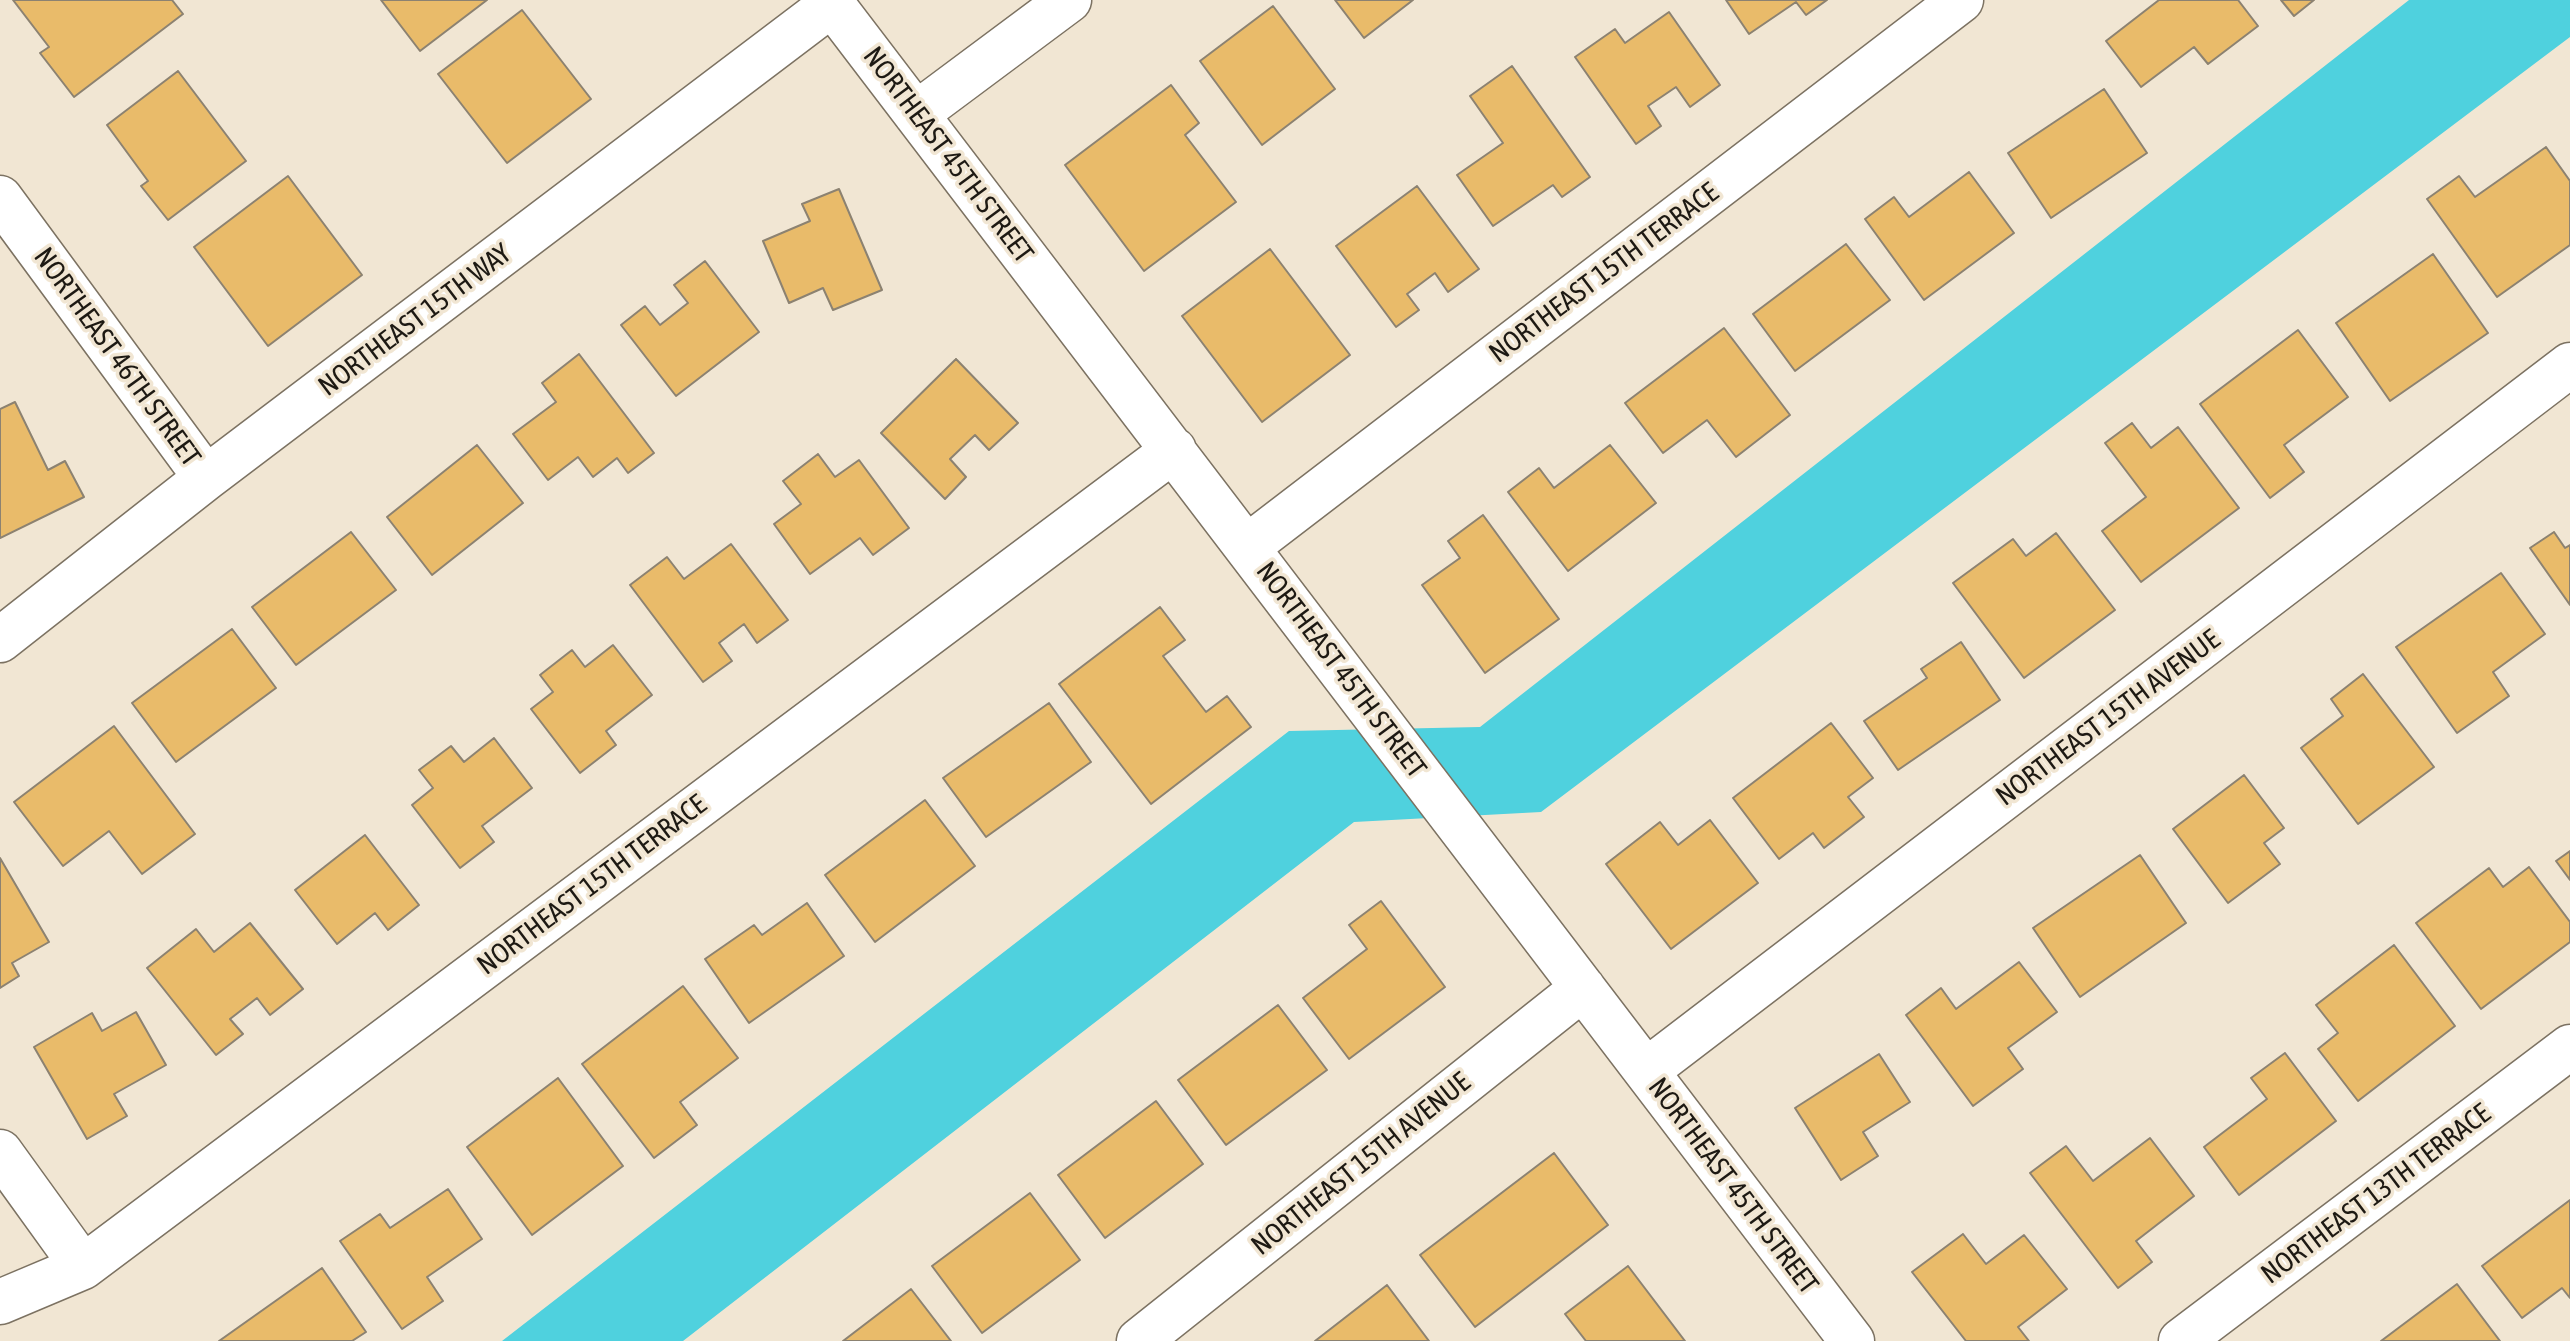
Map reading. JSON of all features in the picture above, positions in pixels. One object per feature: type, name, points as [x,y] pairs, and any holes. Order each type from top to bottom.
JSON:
[{"type":"street","points":[[916,114],[1069,0]]},
{"type":"street","name":"NORTHEAST 15TH TERRACE","points":[[1247,547],[1961,0]]},
{"type":"street","name":"NORTHEAST 45TH STREET","points":[[831,2],[1852,1341]]},
{"type":"street","name":"NORTHEAST 15TH WAY","points":[[0,640],[206,478],[831,2]]},
{"type":"street","name":"NORTHEAST 46TH STREET","points":[[0,198],[206,478]]},
{"type":"street","name":"NORTHEAST 15TH AVENUE","points":[[1646,1071],[2570,365]]},
{"type":"street","name":"NORTHEAST 15TH TERRACE","points":[[0,1302],[83,1267],[1174,450]]},
{"type":"street","name":"NORTHEAST 15TH AVENUE","points":[[1139,1341],[1583,988]]},
{"type":"street","name":"NORTHEAST 13TH TERRACE","points":[[2181,1341],[2570,1047]]},
{"type":"street","points":[[0,1152],[83,1267]]},
{"type":"water","points":[[2409,0],[2570,0],[2570,37],[1541,812],[1354,822],[683,1341],[502,1341],[1289,731],[1480,727]]},
{"type":"building","points":[[13,0],[172,0],[183,14],[74,97],[40,53],[49,47]]},
{"type":"building","points":[[381,0],[487,0],[420,51]]},
{"type":"building","points":[[1335,0],[1413,0],[1364,38]]},
{"type":"building","points":[[1726,0],[1827,0],[1806,15],[1796,2],[1749,34]]},
{"type":"building","points":[[2159,0],[2238,0],[2258,26],[2208,64],[2194,47],[2141,87],[2106,41]]},
{"type":"building","points":[[2281,0],[2314,0],[2294,16]]},
{"type":"building","points":[[1273,6],[1335,89],[1262,145],[1200,61]]},
{"type":"building","points":[[522,10],[591,99],[507,163],[438,74]]},
{"type":"building","points":[[1669,12],[1720,85],[1690,107],[1676,87],[1648,106],[1661,126],[1636,144],[1575,57],[1615,29],[1625,43]]},
{"type":"building","points":[[1512,66],[1590,177],[1562,197],[1553,185],[1493,226],[1457,175],[1503,143],[1470,96]]},
{"type":"building","points":[[178,71],[246,161],[168,220],[141,186],[148,181],[107,125]]},
{"type":"building","points":[[1171,85],[1199,123],[1185,135],[1236,202],[1144,271],[1065,165]]},
{"type":"building","points":[[2104,89],[2147,153],[2051,218],[2008,153]]},
{"type":"building","points":[[2546,147],[2570,181],[2570,245],[2497,297],[2427,199],[2459,176],[2475,197]]},
{"type":"building","points":[[1969,172],[2014,233],[1924,300],[1865,219],[1894,197],[1909,217]]},
{"type":"building","points":[[288,176],[362,275],[268,346],[194,247]]},
{"type":"building","points":[[1417,186],[1479,269],[1448,292],[1435,273],[1407,294],[1419,310],[1396,327],[1336,246]]},
{"type":"building","points":[[839,189],[882,290],[833,310],[823,288],[789,303],[763,241],[810,221],[802,204]]},
{"type":"building","points":[[1846,244],[1890,300],[1795,371],[1753,314]]},
{"type":"building","points":[[1270,249],[1350,355],[1262,422],[1182,316]]},
{"type":"building","points":[[2433,254],[2488,333],[2390,401],[2336,323]]},
{"type":"building","points":[[705,261],[759,332],[676,396],[621,325],[645,306],[660,325],[688,303],[674,285]]},
{"type":"building","points":[[1724,328],[1790,415],[1736,457],[1707,420],[1663,453],[1625,403]]},
{"type":"building","points":[[2298,330],[2348,397],[2284,445],[2304,472],[2270,498],[2200,404]]},
{"type":"building","points":[[579,354],[654,453],[628,473],[617,458],[593,477],[578,457],[548,480],[513,434],[556,402],[542,383]]},
{"type":"building","points":[[956,359],[1018,423],[989,450],[975,435],[950,459],[966,477],[945,499],[881,433]]},
{"type":"building","points":[[15,402],[48,470],[65,461],[84,497],[0,538],[0,409]]},
{"type":"building","points":[[2132,423],[2151,448],[2178,427],[2239,508],[2141,582],[2102,531],[2146,497],[2105,443]]},
{"type":"building","points":[[477,445],[523,503],[432,575],[387,517]]},
{"type":"building","points":[[1610,445],[1656,503],[1568,571],[1508,492],[1539,468],[1554,488]]},
{"type":"building","points":[[818,454],[835,477],[859,460],[909,528],[873,555],[860,538],[810,574],[774,524],[801,504],[783,481]]},
{"type":"building","points":[[1483,515],[1559,619],[1485,673],[1422,585],[1460,558],[1448,541]]},
{"type":"building","points":[[351,532],[396,590],[296,665],[252,607]]},
{"type":"building","points":[[2554,532],[2565,548],[2570,545],[2570,605],[2530,548]]},
{"type":"building","points":[[2056,533],[2115,610],[2024,678],[1953,583],[2013,539],[2026,556]]},
{"type":"building","points":[[731,544],[788,620],[757,643],[744,624],[719,643],[732,661],[703,682],[630,585],[667,557],[684,579]]},
{"type":"building","points":[[2501,573],[2545,634],[2493,672],[2509,696],[2457,733],[2396,647]]},
{"type":"building","points":[[1160,607],[1185,640],[1163,656],[1206,712],[1227,696],[1251,727],[1151,804],[1059,684]]},
{"type":"building","points":[[232,629],[276,688],[176,762],[132,703]]},
{"type":"building","points":[[1961,642],[2000,700],[1898,770],[1864,721],[1927,678],[1921,669]]},
{"type":"building","points":[[613,645],[652,695],[606,731],[616,745],[580,773],[531,709],[553,692],[540,675],[572,650],[585,667]]},
{"type":"building","points":[[2363,674],[2434,767],[2358,824],[2301,748],[2343,716],[2331,699]]},
{"type":"building","points":[[1049,703],[1091,762],[986,837],[943,778]]},
{"type":"building","points":[[1831,723],[1873,778],[1848,797],[1864,817],[1824,848],[1813,833],[1779,859],[1733,798]]},
{"type":"building","points":[[114,726],[195,834],[142,874],[109,831],[63,866],[14,802]]},
{"type":"building","points":[[494,738],[532,788],[482,826],[494,842],[460,868],[412,805],[433,788],[419,770],[451,746],[464,762]]},
{"type":"building","points":[[2244,775],[2284,828],[2264,843],[2280,864],[2228,903],[2173,829]]},
{"type":"building","points":[[925,800],[975,866],[875,942],[825,875]]},
{"type":"building","points":[[1710,820],[1758,883],[1671,949],[1606,864],[1660,822],[1678,845]]},
{"type":"building","points":[[365,835],[419,905],[388,930],[375,913],[337,944],[295,890]]},
{"type":"building","points":[[2570,851],[2570,880],[2556,861]]},
{"type":"building","points":[[2140,855],[2186,923],[2080,997],[2033,928]]},
{"type":"building","points":[[0,858],[49,942],[12,963],[19,976],[0,988]]},
{"type":"building","points":[[2529,867],[2570,922],[2570,942],[2481,1009],[2416,923],[2489,868],[2503,887]]},
{"type":"building","points":[[1381,901],[1445,987],[1349,1059],[1303,998],[1367,949],[1349,925]]},
{"type":"building","points":[[807,903],[844,956],[749,1023],[705,959],[754,925],[762,935]]},
{"type":"building","points":[[250,923],[303,989],[270,1015],[257,998],[230,1019],[243,1034],[216,1055],[147,968],[196,929],[214,952]]},
{"type":"building","points":[[2394,945],[2455,1026],[2358,1101],[2318,1049],[2338,1033],[2316,1005]]},
{"type":"building","points":[[2019,962],[2057,1012],[2008,1048],[2023,1069],[1973,1106],[1906,1015],[1941,988],[1956,1009]]},
{"type":"building","points":[[683,986],[738,1058],[680,1102],[697,1125],[654,1158],[582,1064]]},
{"type":"building","points":[[1278,1005],[1327,1070],[1226,1145],[1178,1080]]},
{"type":"building","points":[[136,1012],[166,1065],[114,1094],[127,1116],[87,1139],[34,1047],[92,1013],[102,1031]]},
{"type":"building","points":[[2285,1053],[2336,1121],[2239,1195],[2204,1147],[2267,1099],[2251,1078]]},
{"type":"building","points":[[1879,1054],[1910,1102],[1863,1132],[1878,1156],[1841,1180],[1795,1108]]},
{"type":"building","points":[[558,1078],[623,1166],[532,1235],[467,1147]]},
{"type":"building","points":[[1156,1101],[1203,1164],[1105,1238],[1058,1175]]},
{"type":"building","points":[[2150,1138],[2194,1196],[2136,1241],[2152,1262],[2118,1288],[2030,1173],[2066,1146],[2093,1181]]},
{"type":"building","points":[[1554,1153],[1608,1225],[1475,1327],[1420,1255]]},
{"type":"building","points":[[448,1189],[482,1239],[427,1277],[443,1301],[402,1329],[340,1241],[380,1214],[390,1228]]},
{"type":"building","points":[[1030,1193],[1080,1260],[982,1333],[932,1266]]},
{"type":"building","points":[[2570,1200],[2570,1298],[2562,1288],[2522,1318],[2482,1266]]},
{"type":"building","points":[[1963,1234],[1986,1264],[2024,1235],[2067,1289],[2018,1327],[2029,1341],[1966,1341],[1912,1272]]},
{"type":"building","points":[[1628,1266],[1685,1341],[1586,1341],[1565,1314]]},
{"type":"building","points":[[322,1268],[366,1332],[352,1341],[219,1341]]},
{"type":"building","points":[[2457,1284],[2500,1341],[2381,1341]]},
{"type":"building","points":[[1387,1285],[1429,1341],[1315,1341]]},
{"type":"building","points":[[911,1289],[951,1341],[843,1341]]}]
